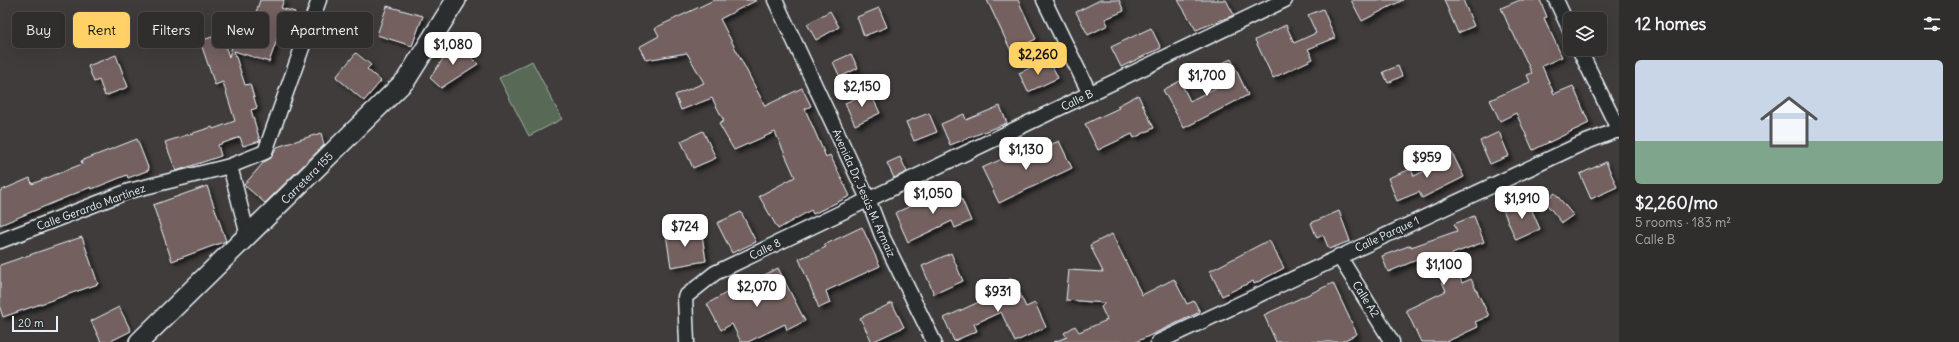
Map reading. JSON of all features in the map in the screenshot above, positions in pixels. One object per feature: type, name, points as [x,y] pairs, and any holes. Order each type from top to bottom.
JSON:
[{"type":"street","name":"Calle Gerardo Martínez","points":[[0,241],[129,191],[230,166],[265,152],[319,0]]},
{"type":"street","name":"Carretera 155","points":[[139,342],[406,80],[456,0]]},
{"type":"street","name":"Avenida Dr. Jesús M. Armaiz","points":[[774,0],[868,199],[883,238],[934,342]]},
{"type":"street","points":[[1044,0],[1090,94]]},
{"type":"street","name":"Calle B","points":[[868,199],[1285,0]]},
{"type":"street","points":[[1556,0],[1563,15]]},
{"type":"street","points":[[1582,56],[1619,131]]},
{"type":"street","name":"Calle Parque 1","points":[[1158,342],[1581,144],[1619,131]]},
{"type":"street","points":[[230,166],[248,236]]},
{"type":"street","name":"Calle 8","points":[[687,342],[685,298],[715,273],[868,199]]},
{"type":"street","name":"Calle A2","points":[[1339,256],[1392,342]]},
{"type":"green space","points":[[532,61],[562,119],[529,136],[499,78]]},
{"type":"building","points":[[260,0],[284,0],[281,8],[295,12],[277,12],[277,40],[269,62],[234,51],[245,85],[250,84],[257,108],[251,110],[260,141],[243,146],[240,137],[218,145],[221,156],[176,171],[165,142],[212,127],[213,129],[235,121],[223,82],[215,85],[202,48],[204,48],[204,40],[212,37],[212,48],[226,48],[229,57],[232,48],[269,48],[269,12],[256,12]]},
{"type":"building","points":[[714,0],[757,0],[720,19],[765,106],[802,88],[811,106],[805,109],[826,157],[830,155],[850,196],[813,214],[811,210],[778,229],[759,196],[795,177],[775,132],[734,150],[719,124],[724,121],[712,98],[681,110],[675,95],[704,83],[687,53],[646,60],[639,47],[659,36],[655,28]]},
{"type":"building","points":[[987,0],[1018,0],[1036,39],[1011,51]]},
{"type":"building","points":[[1100,0],[1119,0],[1124,11],[1105,19],[1108,25],[1088,35],[1076,12]]},
{"type":"building","points":[[1178,0],[1226,0],[1234,15],[1196,30]]},
{"type":"building","points":[[1351,0],[1403,0],[1362,21]]},
{"type":"building","points":[[1444,0],[1463,0],[1474,26],[1458,33]]},
{"type":"building","points":[[1520,0],[1540,0],[1547,17],[1544,18],[1562,57],[1542,66],[1554,94],[1573,86],[1589,123],[1533,150],[1516,113],[1500,121],[1490,100],[1530,82],[1527,75],[1532,73],[1501,8]]},
{"type":"building","points":[[387,6],[423,16],[412,46],[377,35]]},
{"type":"building","points":[[879,8],[887,27],[864,36],[857,17]]},
{"type":"building","points":[[1323,9],[1335,38],[1308,49],[1313,59],[1273,78],[1255,40],[1286,25],[1294,43],[1316,33],[1308,15]]},
{"type":"building","points":[[830,11],[839,27],[816,40],[807,24]]},
{"type":"building","points":[[1151,28],[1161,48],[1121,67],[1111,47]]},
{"type":"building","points":[[455,41],[478,64],[441,88],[430,78]]},
{"type":"building","points":[[356,53],[371,65],[367,69],[381,81],[364,101],[336,77]]},
{"type":"building","points":[[851,54],[858,68],[840,77],[833,62]]},
{"type":"building","points":[[116,55],[128,87],[105,96],[99,80],[94,82],[88,66]]},
{"type":"building","points":[[1049,59],[1058,78],[1028,92],[1019,73]]},
{"type":"building","points":[[1231,59],[1248,95],[1184,128],[1163,90],[1180,81],[1190,101],[1227,82],[1218,65]]},
{"type":"building","points":[[1398,66],[1402,76],[1388,83],[1383,72]]},
{"type":"building","points":[[870,92],[880,113],[855,125],[845,103]]},
{"type":"building","points":[[1138,95],[1154,128],[1134,138],[1132,134],[1098,150],[1085,124],[1119,108],[1117,106]]},
{"type":"building","points":[[1000,106],[1007,123],[950,145],[941,124],[964,114],[966,120]]},
{"type":"building","points":[[929,113],[937,132],[914,141],[906,122]]},
{"type":"building","points":[[703,131],[716,158],[693,168],[681,141]]},
{"type":"building","points":[[1499,132],[1509,156],[1490,164],[1480,141]]},
{"type":"building","points":[[321,133],[324,145],[265,203],[244,185],[264,162],[271,158],[277,147]]},
{"type":"building","points":[[137,139],[149,170],[128,178],[127,175],[92,189],[91,187],[0,225],[0,191],[30,178],[32,184],[82,164],[81,161]]},
{"type":"building","points":[[1059,141],[1072,168],[999,203],[982,168],[1013,154],[1016,160]]},
{"type":"building","points":[[1452,153],[1464,177],[1422,198],[1419,192],[1397,201],[1388,178],[1411,169],[1414,176],[1441,163],[1439,159]]},
{"type":"building","points":[[900,157],[907,172],[894,178],[887,163]]},
{"type":"building","points":[[1606,162],[1617,187],[1591,199],[1580,174]]},
{"type":"building","points":[[207,186],[226,241],[172,261],[153,205]]},
{"type":"building","points":[[957,188],[971,221],[955,228],[952,221],[908,242],[895,213],[930,197],[930,199]]},
{"type":"building","points":[[1555,193],[1573,215],[1562,223],[1544,201]]},
{"type":"building","points":[[1527,199],[1540,229],[1516,240],[1503,210]]},
{"type":"building","points":[[1339,211],[1350,241],[1329,249],[1323,235],[1317,238],[1311,223]]},
{"type":"building","points":[[741,212],[756,242],[732,253],[717,223]]},
{"type":"building","points":[[1474,216],[1484,242],[1452,254],[1462,283],[1471,279],[1489,316],[1475,322],[1478,327],[1446,342],[1421,342],[1406,310],[1446,291],[1437,269],[1432,271],[1426,256],[1388,272],[1382,256],[1411,245],[1411,247],[1457,231],[1454,224]]},
{"type":"building","points":[[862,227],[880,266],[826,291],[830,303],[819,308],[799,259],[826,247],[824,245]]},
{"type":"building","points":[[693,230],[694,236],[702,235],[706,261],[671,267],[666,234]]},
{"type":"building","points":[[1112,234],[1142,295],[1174,279],[1187,304],[1194,301],[1200,312],[1136,342],[1054,342],[1067,337],[1064,333],[1075,326],[1079,332],[1107,320],[1101,307],[1105,303],[1066,300],[1069,270],[1103,272],[1090,245]]},
{"type":"building","points":[[82,237],[98,284],[3,317],[0,308],[0,265]]},
{"type":"building","points":[[1269,240],[1284,268],[1254,284],[1253,281],[1222,296],[1210,271]]},
{"type":"building","points":[[951,253],[963,281],[934,294],[922,266]]},
{"type":"building","points":[[778,268],[805,321],[787,330],[785,324],[748,342],[741,342],[732,324],[721,330],[707,304],[740,285],[741,287]]},
{"type":"building","points":[[1012,278],[1026,307],[1035,303],[1046,327],[1015,342],[1001,312],[974,324],[977,331],[954,341],[944,318],[981,301],[978,294]]},
{"type":"building","points":[[1333,283],[1357,334],[1341,342],[1276,342],[1264,315]]},
{"type":"building","points":[[892,303],[904,327],[872,342],[860,318]]},
{"type":"building","points":[[119,307],[131,331],[109,342],[101,342],[91,321]]}]
